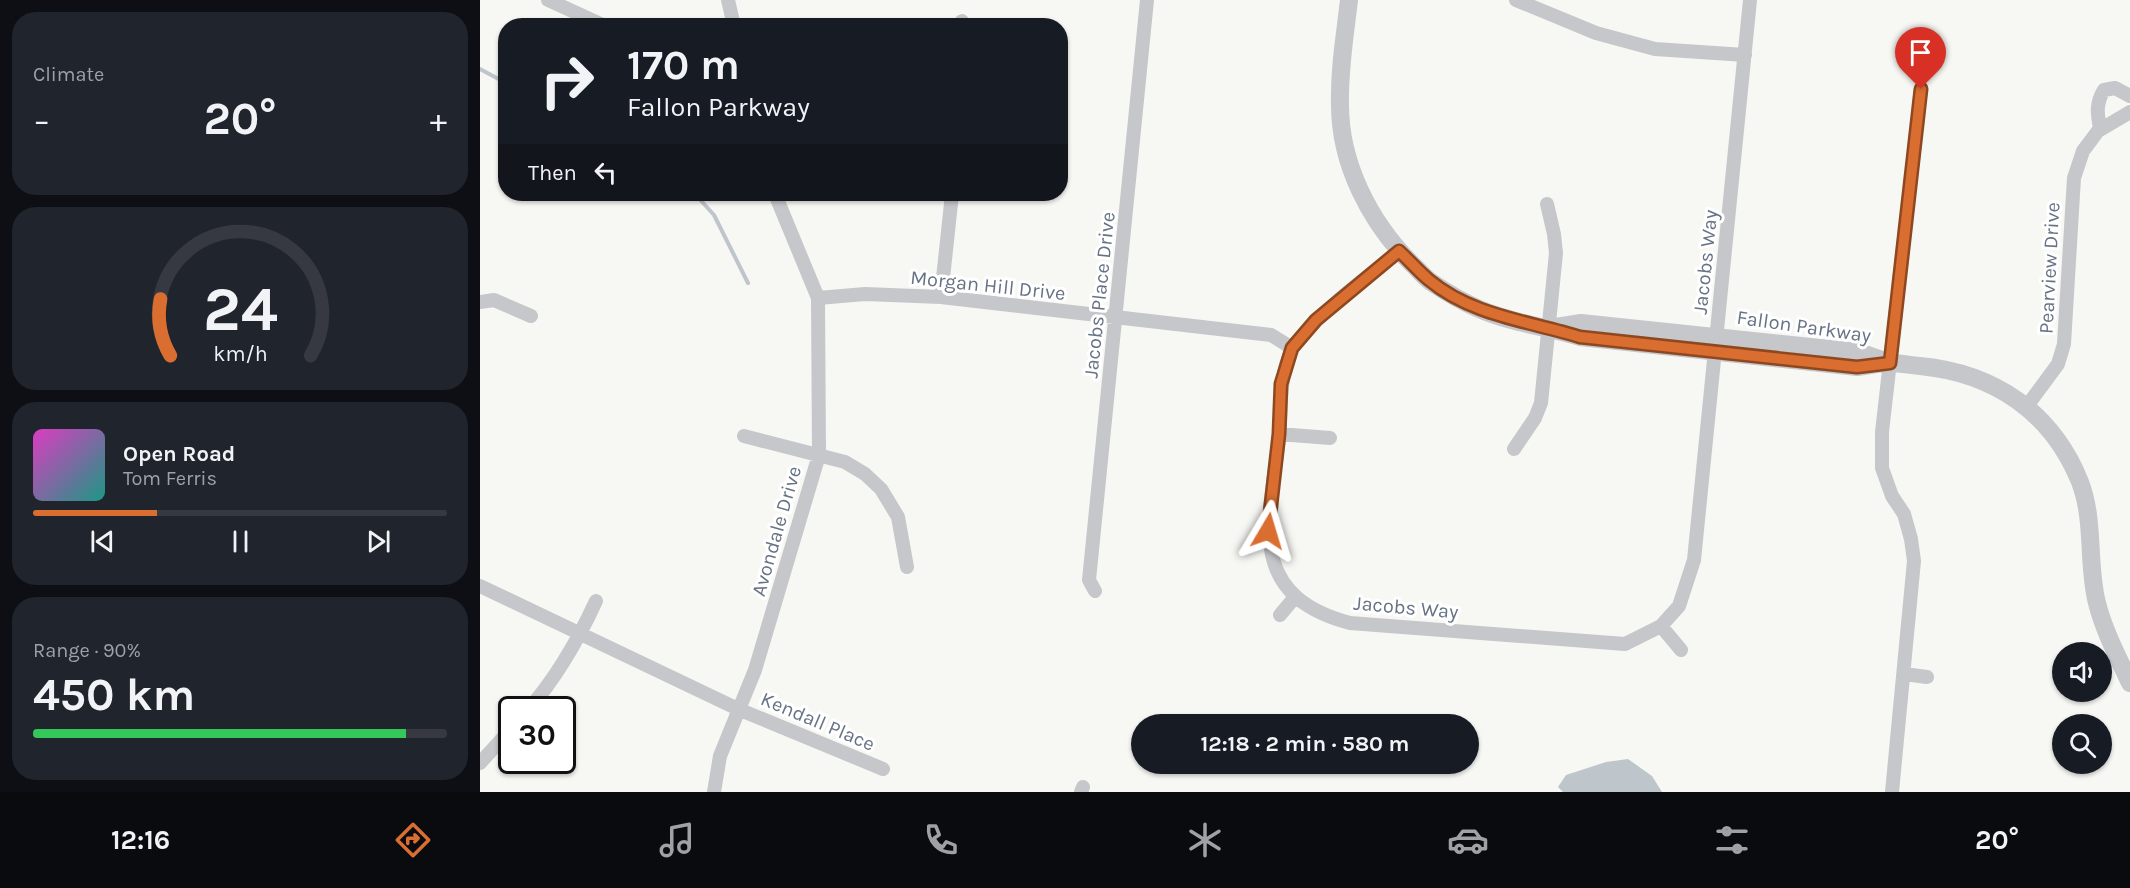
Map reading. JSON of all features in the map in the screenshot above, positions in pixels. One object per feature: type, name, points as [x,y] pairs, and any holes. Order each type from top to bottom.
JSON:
[{"type":"street","points":[[548,0],[587,18]]},
{"type":"street","points":[[728,0],[732,18]]},
{"type":"street","name":"Jacobs Place Drive","points":[[1095,591],[1089,580],[1147,0]]},
{"type":"street","name":"Fallon Parkway","points":[[1348,0],[1340,97],[1343,139],[1355,180],[1374,217],[1399,251],[1430,281],[1480,309],[1504,318],[1549,328],[1581,323],[1716,345],[1859,352],[1890,363],[1959,372],[1996,386],[2027,406],[2063,447],[2080,483],[2087,511],[2097,603],[2110,641],[2130,681]]},
{"type":"street","points":[[1516,0],[1596,33],[1655,49],[1745,55]]},
{"type":"street","name":"Jacobs Way","points":[[1399,251],[1316,320],[1292,348],[1281,384],[1279,434],[1268,531],[1274,564],[1286,586],[1295,597],[1311,609],[1350,623],[1625,644],[1661,626],[1679,606],[1694,560],[1750,0]]},
{"type":"street","points":[[2100,128],[2097,112],[2099,99],[2104,90],[2115,88],[2130,96]]},
{"type":"street","points":[[1892,792],[1914,561],[1904,514],[1892,496],[1882,468],[1882,432],[1921,89]]},
{"type":"street","name":"Pearview Drive","points":[[2027,406],[2058,364],[2064,344],[2074,178],[2083,151],[2100,128],[2130,112]]},
{"type":"street","name":"Avondale Drive","points":[[714,792],[720,756],[755,670],[819,455],[818,298],[778,201]]},
{"type":"street","points":[[941,297],[951,201]]},
{"type":"street","points":[[1514,449],[1541,403],[1556,253],[1547,204]]},
{"type":"street","name":"Morgan Hill Drive","points":[[818,298],[866,294],[941,297],[1271,335],[1292,348]]},
{"type":"street","points":[[480,302],[494,300],[531,315]]},
{"type":"street","points":[[1279,434],[1330,438]]},
{"type":"street","points":[[744,436],[845,462],[865,474],[881,489],[898,517],[907,567]]},
{"type":"street","points":[[480,586],[738,709]]},
{"type":"street","points":[[1280,615],[1295,597]]},
{"type":"street","points":[[541,696],[581,633],[596,601]]},
{"type":"street","points":[[1661,626],[1681,650]]},
{"type":"street","points":[[1904,674],[1927,677]]},
{"type":"street","name":"Kendall Place","points":[[738,709],[883,769]]},
{"type":"street","points":[[480,763],[498,743]]},
{"type":"shaded area","points":[[1628,759],[1652,776],[1662,792],[1563,792],[1558,787],[1566,775],[1606,762]]},
{"type":"waterway","points":[[480,69],[498,79]]},
{"type":"waterway","points":[[701,201],[714,215],[748,283]]},
{"type":"route","points":[[1268,531],[1279,434],[1281,384],[1292,348],[1316,320],[1399,251],[1430,281],[1480,309],[1504,318],[1580,337],[1857,367],[1890,363],[1921,89]]}]
